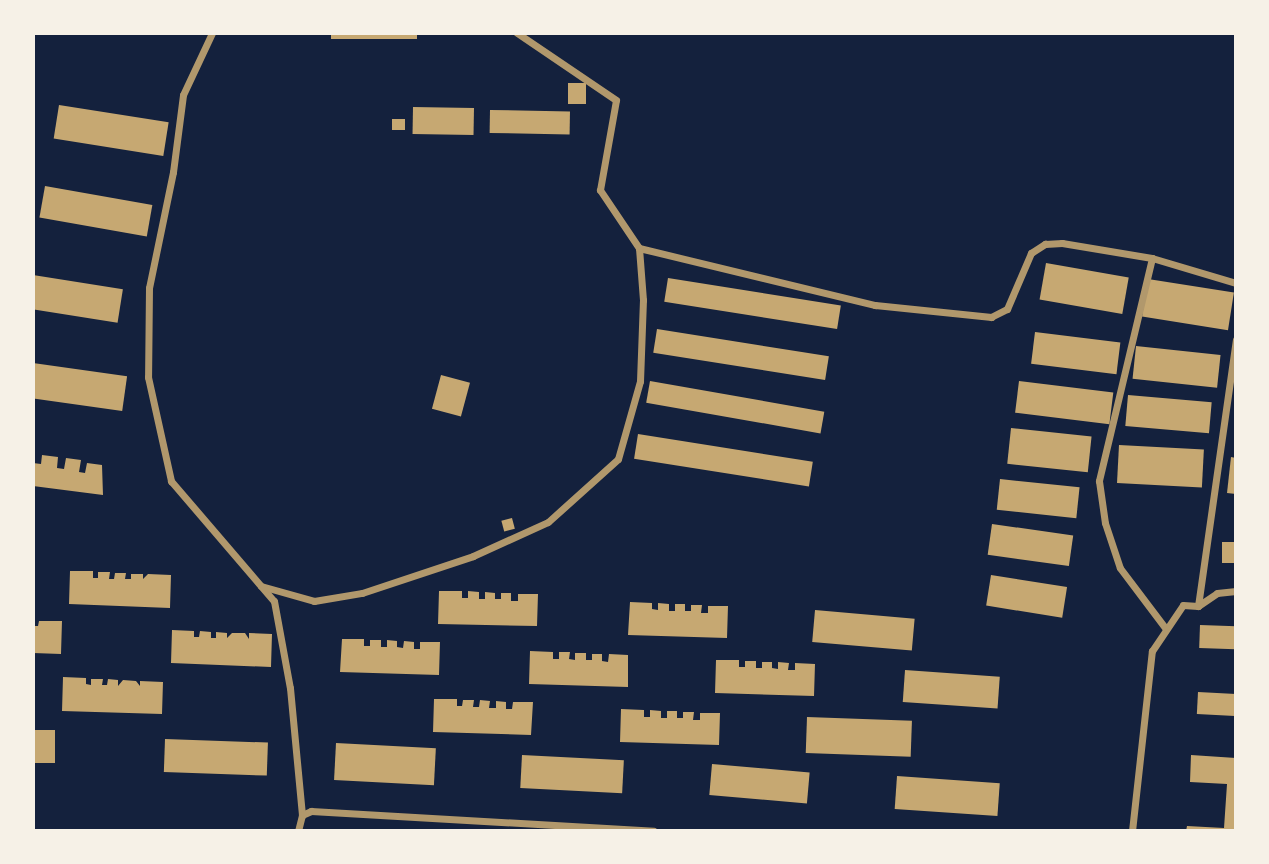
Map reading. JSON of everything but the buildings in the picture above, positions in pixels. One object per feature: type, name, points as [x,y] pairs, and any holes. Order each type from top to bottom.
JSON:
[{"type":"street","points":[[212,33],[183,95],[173,172],[149,288],[148,377],[171,481],[274,601],[290,688],[302,815],[298,831]]},
{"type":"street","points":[[261,586],[314,601],[362,593],[472,556],[548,522],[618,458],[640,381],[643,300],[639,248],[600,190],[616,100],[517,33]]},
{"type":"street","points":[[639,248],[875,305],[991,317],[1007,309],[1031,253],[1045,244],[1062,243],[1152,258],[1236,283]]},
{"type":"street","points":[[1152,258],[1100,481],[1105,523],[1120,568],[1166,629]]},
{"type":"street","points":[[1198,606],[1236,340]]},
{"type":"street","points":[[1132,831],[1152,651],[1183,605],[1198,606],[1217,593],[1236,591]]},
{"type":"street","points":[[302,815],[311,811],[653,831]]}]
